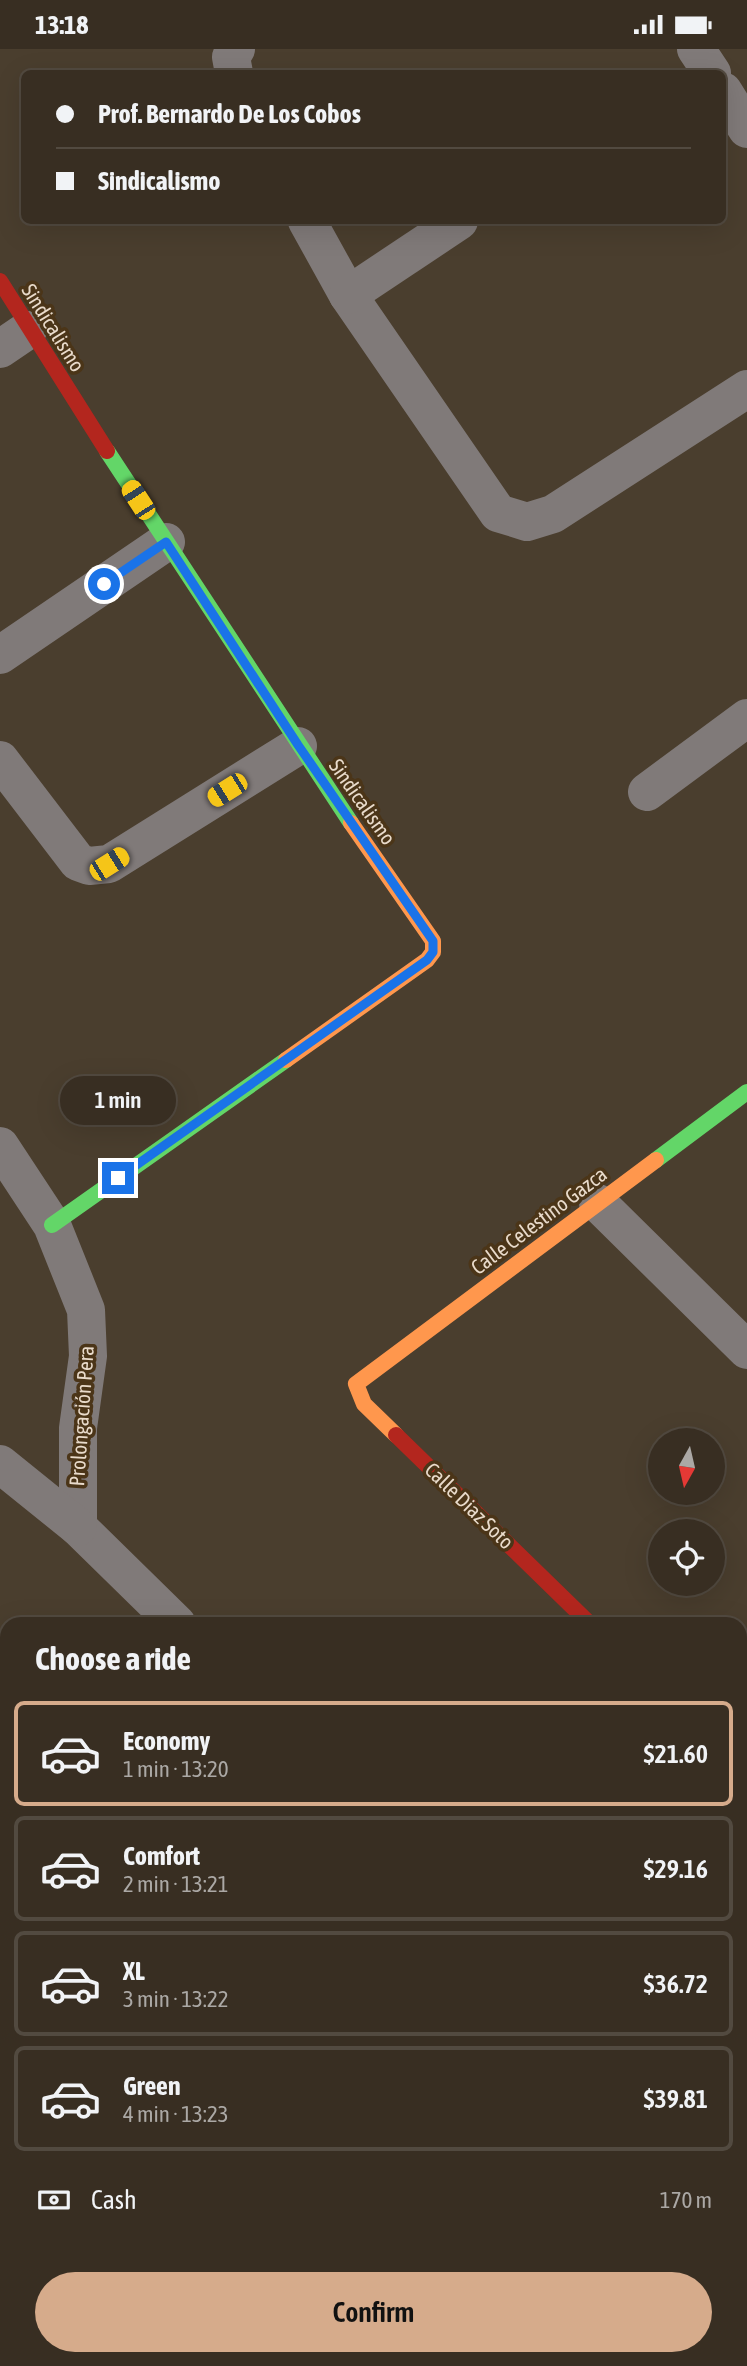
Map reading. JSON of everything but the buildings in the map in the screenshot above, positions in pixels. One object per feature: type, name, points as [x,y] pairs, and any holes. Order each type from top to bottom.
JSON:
[{"type":"street","points":[[233,70],[231,57],[236,49]]},
{"type":"street","points":[[726,96],[747,129]]},
{"type":"street","points":[[309,224],[348,295],[498,513],[527,521],[553,514],[747,389]]},
{"type":"street","points":[[348,295],[454,224]]},
{"type":"street","name":"Sindicalismo","points":[[0,281],[14,340],[166,542],[298,745],[433,941],[433,952],[427,960],[52,1225]]},
{"type":"street","points":[[0,655],[166,542]]},
{"type":"street","points":[[647,792],[747,718]]},
{"type":"street","points":[[0,760],[78,862],[89,866],[109,864],[298,745]]},
{"type":"street","name":"Calle Celestino Gazca","points":[[356,1384],[747,1092]]},
{"type":"street","name":"Prolongación Pera","points":[[0,1146],[52,1225],[86,1310],[88,1356],[78,1439],[78,1527]]},
{"type":"street","points":[[598,1203],[747,1350]]},
{"type":"street","name":"Calle Diaz Soto","points":[[356,1384],[364,1404],[583,1617]]},
{"type":"street","points":[[0,1464],[78,1527],[170,1617]]},
{"type":"traffic: fast","points":[[107,451],[351,823]]},
{"type":"traffic: fast","points":[[52,1225],[286,1060]]},
{"type":"traffic: fast","points":[[656,1160],[747,1092]]},
{"type":"traffic: slow","points":[[286,1060],[427,960],[433,952],[433,941],[351,823]]},
{"type":"traffic: slow","points":[[396,1435],[364,1404],[356,1384],[656,1160]]},
{"type":"traffic: jam","points":[[0,281],[107,451]]},
{"type":"traffic: jam","points":[[396,1435],[583,1617]]},
{"type":"route","points":[[104,584],[166,542],[298,745],[433,941],[433,952],[427,960],[118,1178]]}]
